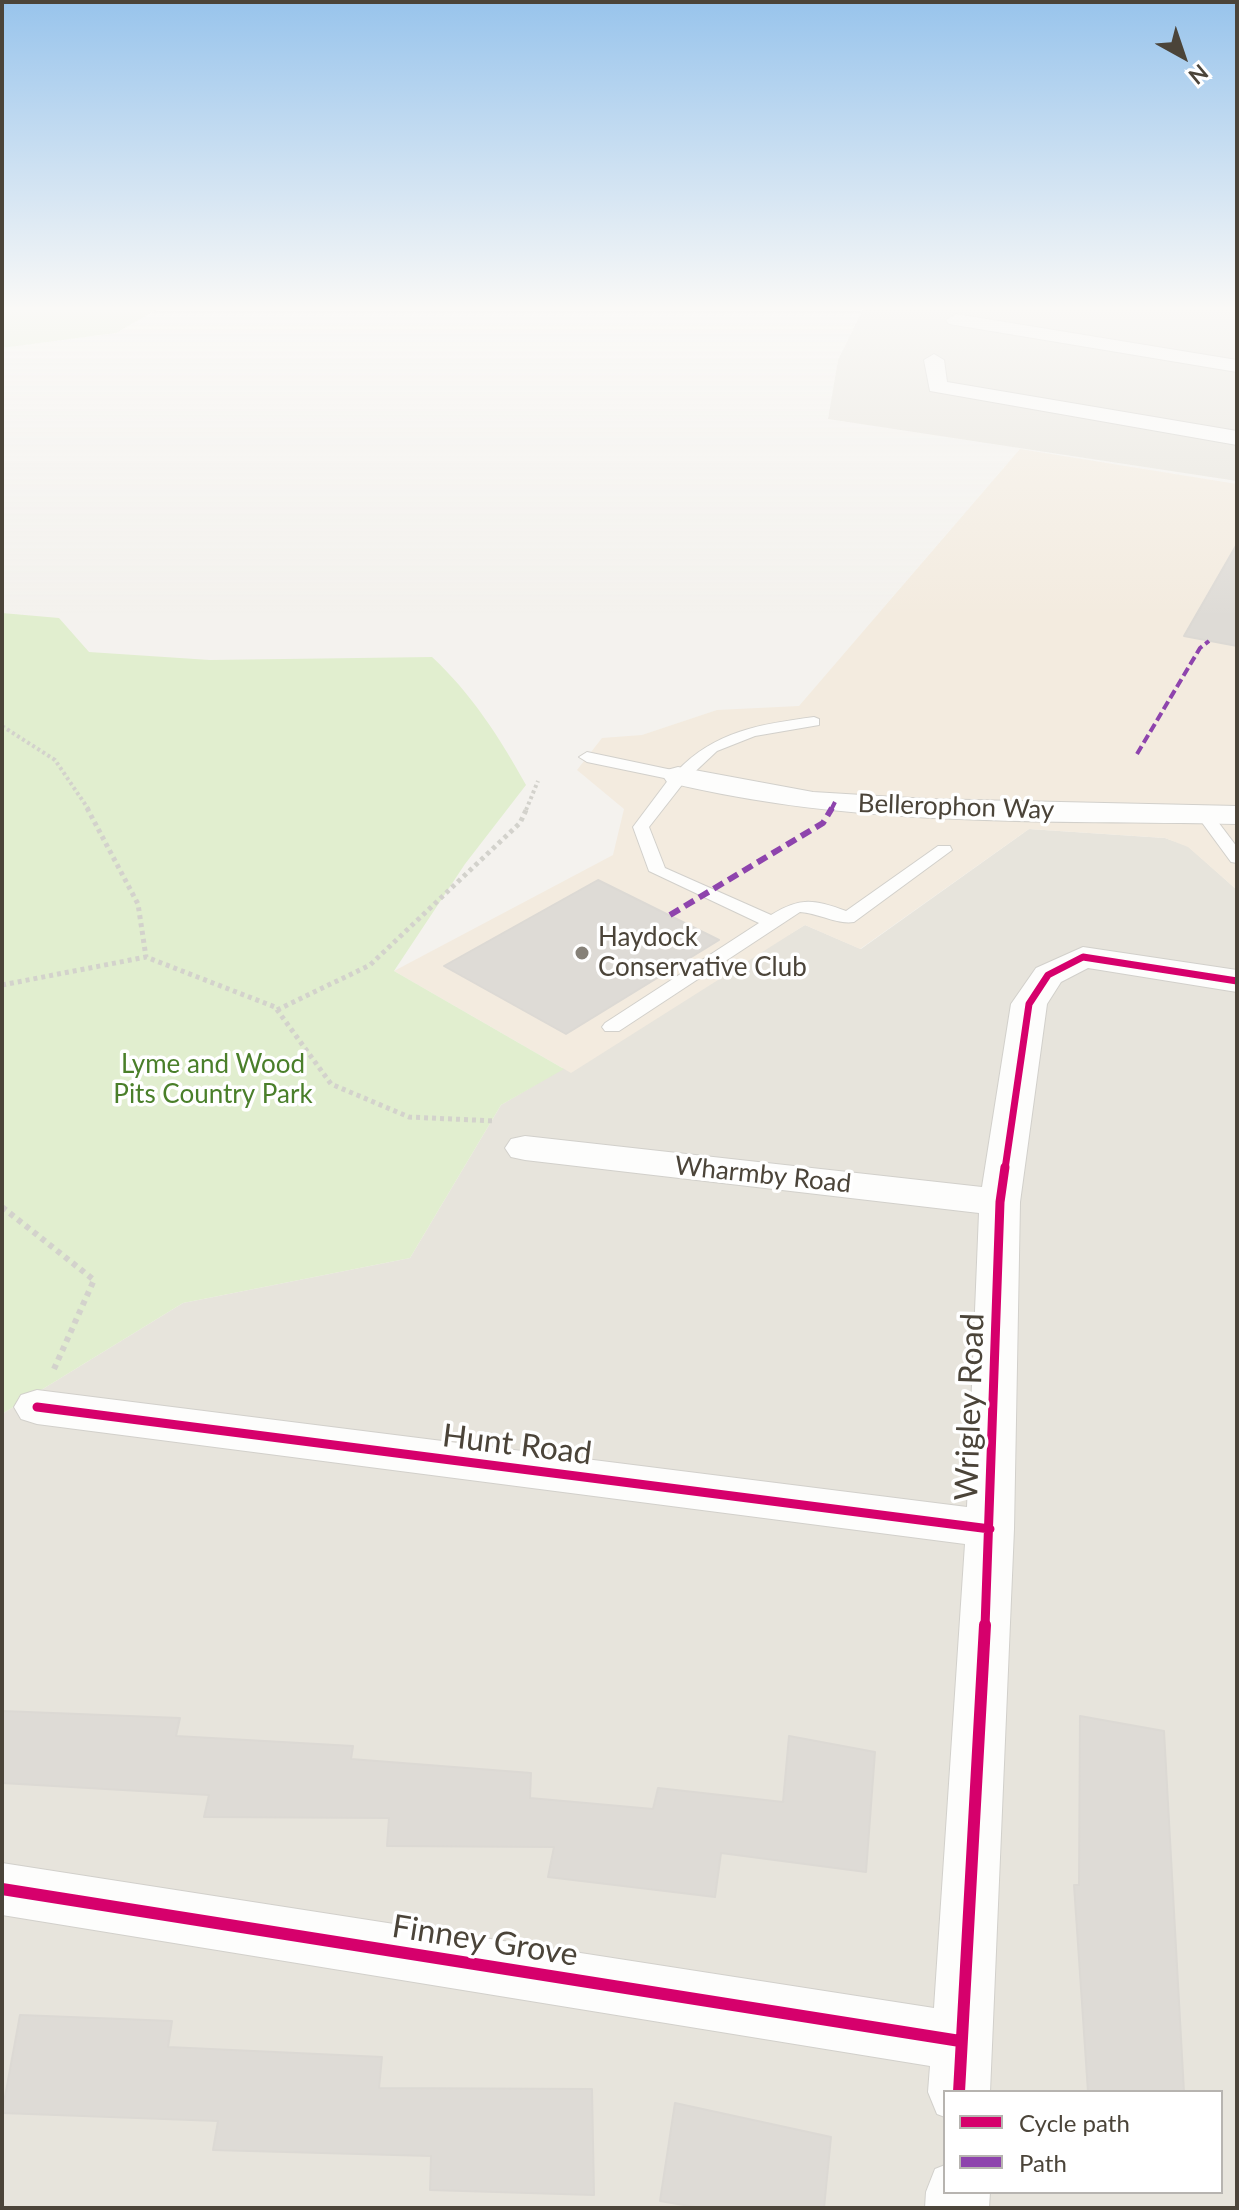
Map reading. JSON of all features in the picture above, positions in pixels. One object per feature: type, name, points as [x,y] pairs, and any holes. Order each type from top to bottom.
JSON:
[{"type":"street","points":[[1073,410],[1237,438]]},
{"type":"street","name":"Bellerophon Way","points":[[678,776],[824,802],[928,808],[1237,815]]},
{"type":"street","name":"Wrigley Road","points":[[960,2066],[990,1529],[1000,1202],[1029,1004],[1048,975],[1083,957],[1237,981]]},
{"type":"street","name":"Wharmby Road","points":[[525,1148],[1000,1202]]},
{"type":"street","name":"Hunt Road","points":[[37,1407],[990,1529]]},
{"type":"street","name":"Finney Grove","points":[[2,1889],[960,2066]]},
{"type":"lane","points":[[773,923],[658,871],[641,827],[678,776],[707,748],[753,729],[814,722]]},
{"type":"lane","points":[[587,757],[678,776]]},
{"type":"lane","points":[[1203,813],[1237,858]]},
{"type":"lane","points":[[612,1027],[797,906],[822,908],[848,918],[944,850]]},
{"type":"path","points":[[2,726],[55,760],[95,819],[138,904],[146,957]]},
{"type":"path","points":[[277,1010],[370,965],[520,823],[538,781]]},
{"type":"path","points":[[2,985],[146,957],[277,1010],[331,1084],[409,1117],[526,1122],[525,1148]]},
{"type":"path","points":[[2,1207],[94,1280],[37,1407]]},
{"type":"shaded area","points":[[830,410],[1237,410],[1237,481],[828,419]]},
{"type":"shaded area","points":[[1020,449],[1237,484],[1237,890],[1188,847],[1165,838],[1029,829],[860,949],[805,925],[571,1073],[394,971],[613,855],[624,809],[577,770],[602,738],[642,735],[717,710],[799,706]]},
{"type":"shaded area","points":[[1029,829],[1165,838],[1188,846],[1237,890],[1237,2208],[2,2208],[2,1414],[183,1303],[410,1258],[501,1105],[805,925],[861,949]]},
{"type":"green space","name":"Lyme and Wood Pits Country Park","points":[[2,613],[59,618],[89,652],[210,660],[432,657],[484,717],[526,785],[465,864],[394,971],[564,1069],[501,1105],[410,1258],[183,1303],[2,1414]]},
{"type":"building","points":[[1237,544],[1237,646],[1184,636]]},
{"type":"building","name":"Haydock Conservative Club","points":[[598,880],[719,940],[566,1034],[444,966]]},
{"type":"building","points":[[2,1711],[180,1718],[176,1736],[353,1746],[351,1759],[531,1773],[530,1798],[653,1809],[658,1788],[783,1802],[789,1736],[875,1752],[866,1872],[721,1853],[715,1897],[548,1877],[554,1847],[387,1846],[389,1818],[204,1817],[209,1795],[2,1783]]},
{"type":"building","points":[[1080,1716],[1164,1731],[1184,2090],[1088,2090],[1074,1885],[1079,1885]]},
{"type":"building","points":[[20,2015],[172,2021],[168,2047],[382,2057],[379,2088],[592,2089],[594,2195],[430,2190],[431,2156],[213,2150],[218,2121],[2,2113]]},
{"type":"building","points":[[675,2103],[831,2137],[824,2208],[701,2208],[660,2201]]},
{"type":"marked path","points":[[1137,754],[1200,648],[1209,641]]},
{"type":"marked path","points":[[670,915],[823,823],[835,802]]},
{"type":"cycle path","points":[[959,2090],[990,1529],[1000,1202],[1029,1004],[1048,975],[1083,957],[1237,981]]},
{"type":"cycle path","points":[[37,1407],[990,1529]]},
{"type":"cycle path","points":[[2,1889],[960,2041]]},
{"type":"place","name":"Haydock Conservative Club","points":[[582,953]]}]
